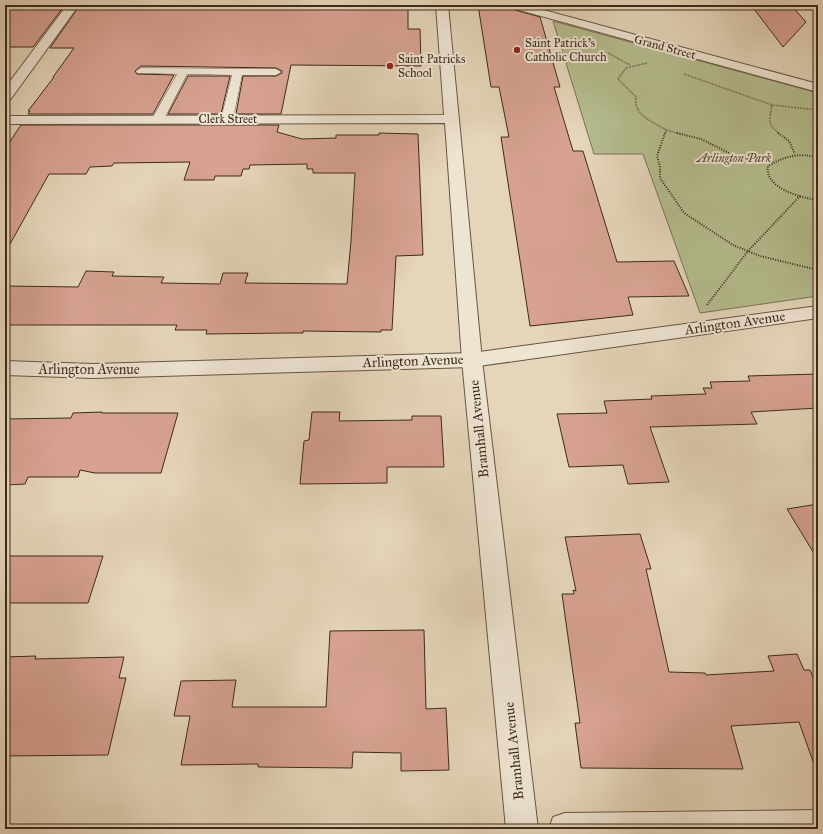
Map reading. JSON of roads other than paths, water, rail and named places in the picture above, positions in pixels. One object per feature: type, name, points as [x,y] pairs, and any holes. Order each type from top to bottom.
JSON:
[{"type":"street","points":[[5,97],[73,5]]},
{"type":"street","name":"Bramhall Avenue","points":[[442,5],[472,360],[522,829]]},
{"type":"street","name":"Grand Street","points":[[512,5],[818,88]]},
{"type":"street","name":"Clerk Street","points":[[5,120],[452,119]]},
{"type":"street","name":"Arlington Avenue","points":[[5,368],[93,371],[472,360],[818,312]]},
{"type":"street","points":[[565,829],[818,826]]},
{"type":"lane","points":[[141,72],[276,72]]},
{"type":"lane","points":[[158,120],[183,72]]},
{"type":"lane","points":[[227,119],[238,72]]},
{"type":"place","name":"Saint Patrick's Catholic Church","points":[[517,50]]},
{"type":"place","name":"Saint Patricks School","points":[[390,66]]},
{"type":"park label","name":"Arlington Park","points":[[734,158]]}]
